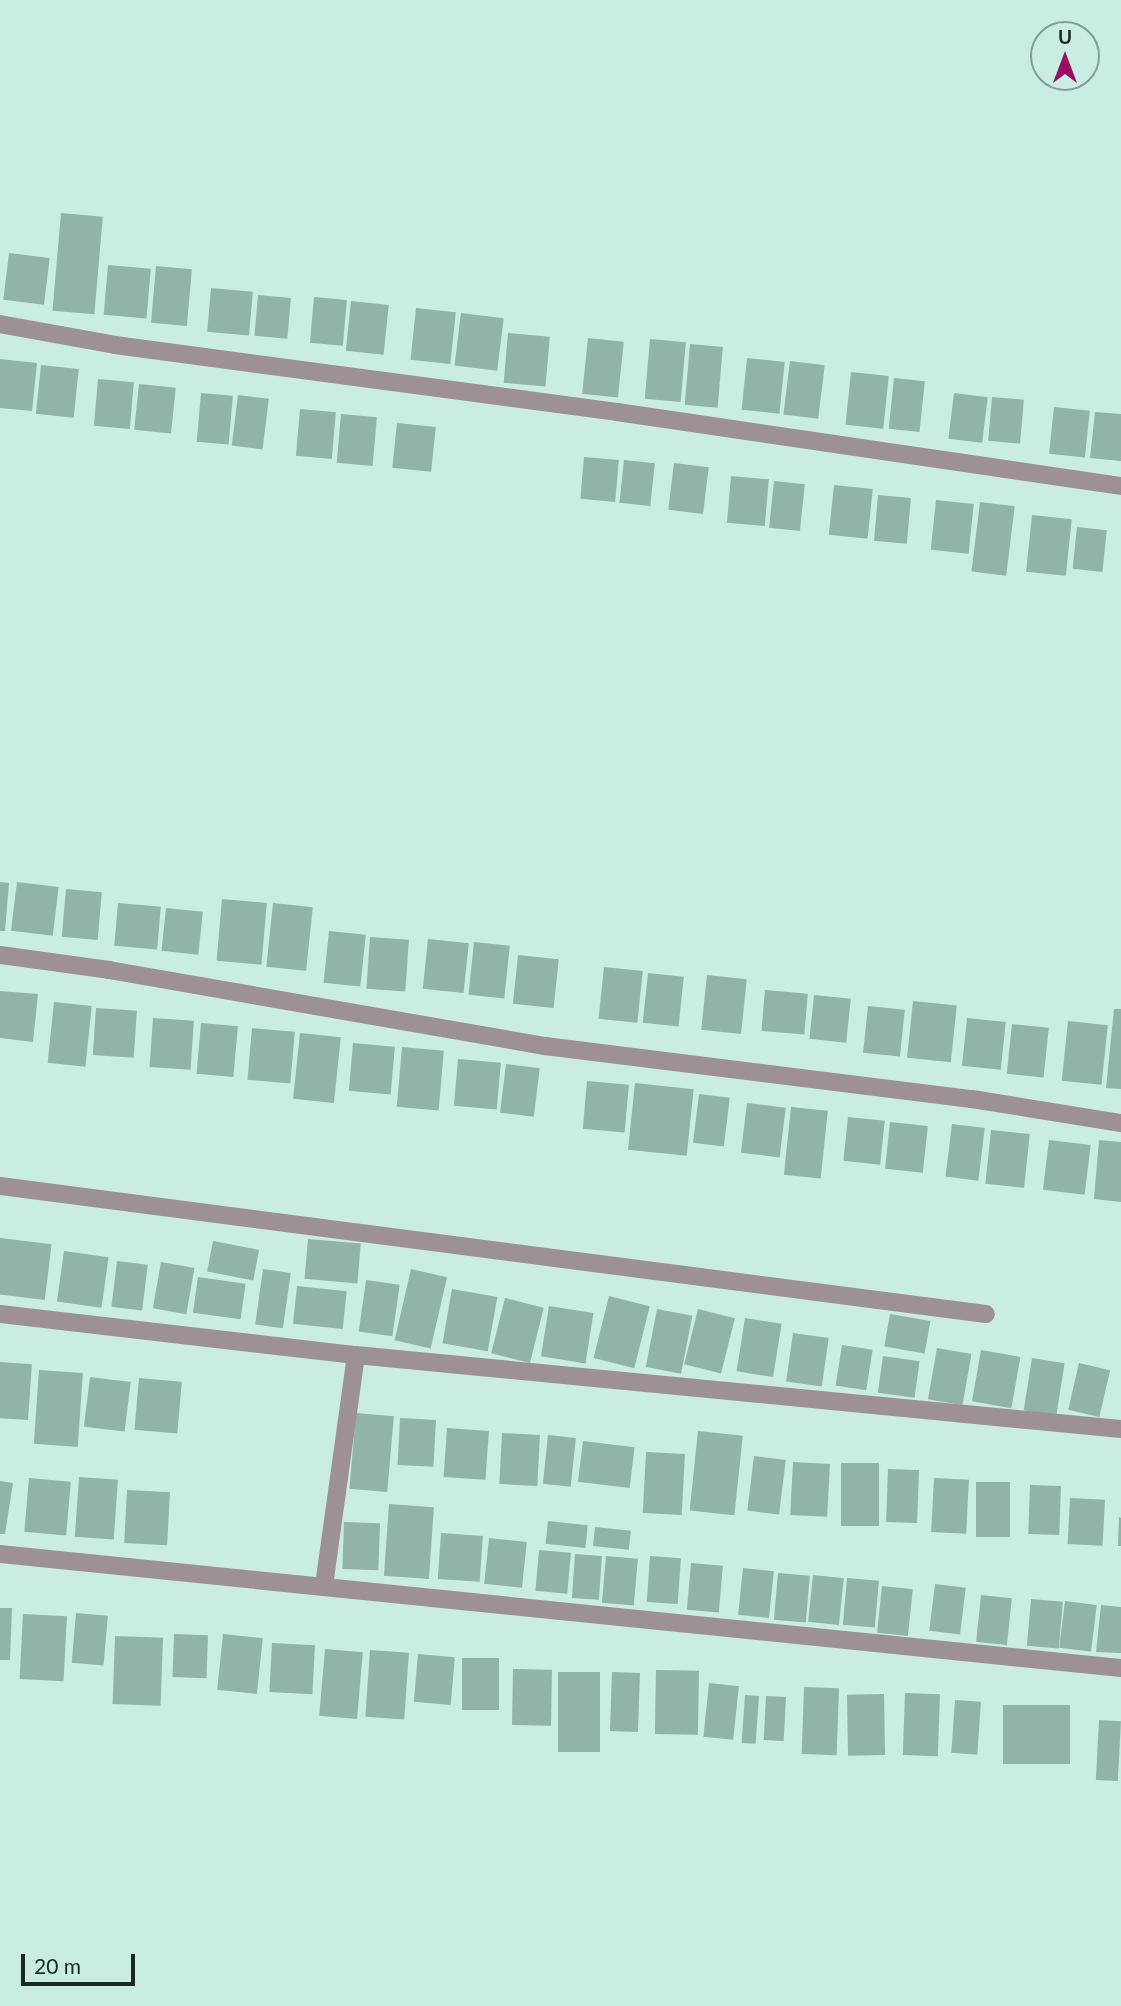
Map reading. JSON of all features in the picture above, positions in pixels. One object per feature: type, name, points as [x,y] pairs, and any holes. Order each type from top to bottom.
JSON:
[{"type":"street","points":[[0,324],[116,345],[617,412],[1121,486]]},
{"type":"street","points":[[0,955],[123,972],[545,1046],[972,1099],[1121,1123]]},
{"type":"street","points":[[0,1186],[986,1314]]},
{"type":"street","points":[[0,1314],[356,1355],[1121,1429]]},
{"type":"street","points":[[324,1585],[356,1355]]},
{"type":"street","points":[[0,1555],[324,1585],[521,1609],[1121,1668]]},
{"type":"building","points":[[61,213],[103,217],[94,314],[52,311]]},
{"type":"building","points":[[9,253],[50,258],[44,305],[3,300]]},
{"type":"building","points":[[108,265],[151,269],[146,319],[104,315]]},
{"type":"building","points":[[156,266],[192,269],[187,326],[151,323]]},
{"type":"building","points":[[211,288],[253,292],[249,335],[207,332]]},
{"type":"building","points":[[258,295],[291,298],[287,339],[254,336]]},
{"type":"building","points":[[314,297],[347,300],[343,346],[310,343]]},
{"type":"building","points":[[351,301],[389,305],[384,355],[346,351]]},
{"type":"building","points":[[416,308],[456,312],[450,364],[411,360]]},
{"type":"building","points":[[461,313],[504,318],[497,371],[455,366]]},
{"type":"building","points":[[508,333],[550,337],[545,386],[504,383]]},
{"type":"building","points":[[588,338],[624,342],[618,397],[582,394]]},
{"type":"building","points":[[650,339],[686,342],[681,402],[645,399]]},
{"type":"building","points":[[690,344],[723,347],[718,408],[685,405]]},
{"type":"building","points":[[747,358],[785,362],[779,414],[742,410]]},
{"type":"building","points":[[0,359],[37,363],[32,411],[0,408]]},
{"type":"building","points":[[790,361],[825,365],[818,419],[783,415]]},
{"type":"building","points":[[41,365],[79,369],[74,418],[36,414]]},
{"type":"building","points":[[851,372],[889,376],[883,429],[845,425]]},
{"type":"building","points":[[894,378],[925,381],[919,432],[889,429]]},
{"type":"building","points":[[98,379],[134,382],[130,429],[94,426]]},
{"type":"building","points":[[139,384],[176,388],[171,434],[134,430]]},
{"type":"building","points":[[201,393],[233,396],[229,445],[197,442]]},
{"type":"building","points":[[954,393],[988,397],[982,443],[948,439]]},
{"type":"building","points":[[238,395],[269,399],[263,449],[232,446]]},
{"type":"building","points":[[992,397],[1024,400],[1020,444],[988,441]]},
{"type":"building","points":[[1054,407],[1090,411],[1085,458],[1049,454]]},
{"type":"building","points":[[300,409],[336,412],[332,459],[296,456]]},
{"type":"building","points":[[1095,412],[1121,414],[1121,461],[1090,458]]},
{"type":"building","points":[[341,414],[377,417],[373,466],[337,463]]},
{"type":"building","points":[[397,423],[436,427],[431,472],[392,468]]},
{"type":"building","points":[[584,457],[619,460],[615,502],[580,499]]},
{"type":"building","points":[[624,460],[655,463],[650,506],[620,503]]},
{"type":"building","points":[[674,463],[709,467],[703,514],[668,510]]},
{"type":"building","points":[[731,476],[769,479],[765,526],[727,523]]},
{"type":"building","points":[[774,481],[805,484],[800,531],[769,528]]},
{"type":"building","points":[[834,485],[873,489],[868,539],[829,535]]},
{"type":"building","points":[[878,495],[911,498],[907,544],[874,541]]},
{"type":"building","points":[[936,500],[974,504],[969,554],[931,550]]},
{"type":"building","points":[[980,502],[1015,506],[1006,576],[971,571]]},
{"type":"building","points":[[1032,515],[1072,519],[1066,576],[1026,572]]},
{"type":"building","points":[[1077,527],[1107,530],[1102,572],[1073,569]]},
{"type":"building","points":[[0,882],[9,883],[5,931],[0,931]]},
{"type":"building","points":[[17,882],[59,887],[53,936],[11,931]]},
{"type":"building","points":[[66,889],[102,892],[98,940],[62,937]]},
{"type":"building","points":[[222,899],[267,903],[261,965],[217,961]]},
{"type":"building","points":[[118,903],[161,907],[157,950],[114,946]]},
{"type":"building","points":[[273,903],[313,907],[306,971],[266,967]]},
{"type":"building","points":[[166,908],[203,912],[198,955],[162,951]]},
{"type":"building","points":[[329,931],[366,935],[360,987],[324,983]]},
{"type":"building","points":[[370,937],[409,940],[405,992],[366,989]]},
{"type":"building","points":[[428,939],[469,943],[464,993],[423,989]]},
{"type":"building","points":[[474,942],[510,946],[504,998],[468,995]]},
{"type":"building","points":[[518,955],[559,959],[554,1008],[513,1004]]},
{"type":"building","points":[[604,967],[643,971],[637,1023],[599,1019]]},
{"type":"building","points":[[648,973],[684,977],[679,1026],[643,1023]]},
{"type":"building","points":[[707,975],[747,979],[741,1034],[701,1030]]},
{"type":"building","points":[[765,990],[808,994],[804,1035],[761,1031]]},
{"type":"building","points":[[0,991],[38,994],[33,1042],[0,1038]]},
{"type":"building","points":[[814,995],[851,999],[846,1043],[809,1039]]},
{"type":"building","points":[[913,1001],[957,1006],[951,1062],[907,1058]]},
{"type":"building","points":[[54,1002],[92,1006],[85,1067],[48,1063]]},
{"type":"building","points":[[868,1006],[905,1010],[900,1057],[863,1053]]},
{"type":"building","points":[[96,1008],[137,1011],[134,1058],[93,1055]]},
{"type":"building","points":[[1114,1009],[1121,1009],[1121,1089],[1106,1088]]},
{"type":"building","points":[[153,1018],[194,1021],[190,1070],[150,1067]]},
{"type":"building","points":[[967,1018],[1006,1022],[1001,1070],[962,1066]]},
{"type":"building","points":[[1068,1021],[1108,1025],[1102,1085],[1062,1081]]},
{"type":"building","points":[[201,1023],[238,1026],[233,1077],[197,1074]]},
{"type":"building","points":[[1012,1024],[1049,1028],[1044,1078],[1007,1074]]},
{"type":"building","points":[[252,1028],[295,1032],[290,1084],[247,1080]]},
{"type":"building","points":[[300,1033],[341,1037],[334,1103],[293,1099]]},
{"type":"building","points":[[353,1043],[395,1047],[391,1094],[349,1091]]},
{"type":"building","points":[[402,1047],[444,1051],[439,1110],[397,1107]]},
{"type":"building","points":[[458,1059],[501,1063],[497,1110],[454,1106]]},
{"type":"building","points":[[506,1064],[540,1068],[534,1117],[500,1113]]},
{"type":"building","points":[[587,1081],[629,1085],[625,1132],[583,1129]]},
{"type":"building","points":[[635,1083],[694,1089],[687,1156],[628,1150]]},
{"type":"building","points":[[699,1094],[730,1098],[724,1146],[693,1143]]},
{"type":"building","points":[[747,1103],[786,1108],[780,1157],[741,1153]]},
{"type":"building","points":[[791,1107],[828,1111],[821,1178],[784,1175]]},
{"type":"building","points":[[848,1117],[885,1121],[880,1165],[843,1161]]},
{"type":"building","points":[[890,1122],[928,1126],[923,1173],[885,1169]]},
{"type":"building","points":[[952,1124],[985,1128],[978,1181],[946,1177]]},
{"type":"building","points":[[991,1130],[1030,1134],[1024,1188],[985,1184]]},
{"type":"building","points":[[1049,1140],[1091,1145],[1085,1195],[1043,1190]]},
{"type":"building","points":[[1099,1140],[1121,1142],[1121,1202],[1094,1199]]},
{"type":"building","points":[[0,1238],[52,1244],[45,1300],[0,1294]]},
{"type":"building","points":[[308,1239],[361,1244],[357,1283],[305,1279]]},
{"type":"building","points":[[213,1241],[259,1250],[253,1280],[207,1271]]},
{"type":"building","points":[[64,1251],[109,1257],[101,1308],[57,1302]]},
{"type":"building","points":[[117,1261],[148,1265],[142,1310],[111,1307]]},
{"type":"building","points":[[161,1262],[194,1268],[186,1314],[153,1308]]},
{"type":"building","points":[[263,1269],[291,1273],[283,1328],[255,1324]]},
{"type":"building","points":[[411,1269],[447,1277],[431,1348],[395,1340]]},
{"type":"building","points":[[198,1277],[246,1284],[241,1319],[193,1313]]},
{"type":"building","points":[[366,1280],[400,1285],[392,1336],[359,1331]]},
{"type":"building","points":[[297,1286],[347,1291],[343,1329],[293,1324]]},
{"type":"building","points":[[452,1289],[497,1297],[488,1351],[442,1343]]},
{"type":"building","points":[[609,1296],[650,1306],[634,1368],[594,1358]]},
{"type":"building","points":[[505,1298],[544,1308],[530,1363],[491,1353]]},
{"type":"building","points":[[549,1306],[593,1313],[585,1363],[541,1356]]},
{"type":"building","points":[[657,1309],[692,1316],[681,1374],[646,1367]]},
{"type":"building","points":[[698,1309],[735,1318],[721,1373],[684,1364]]},
{"type":"building","points":[[890,1314],[930,1321],[925,1354],[884,1346]]},
{"type":"building","points":[[745,1318],[782,1324],[773,1377],[737,1371]]},
{"type":"building","points":[[793,1333],[829,1338],[822,1387],[786,1382]]},
{"type":"building","points":[[842,1345],[873,1350],[866,1390],[836,1385]]},
{"type":"building","points":[[937,1348],[971,1354],[962,1405],[928,1399]]},
{"type":"building","points":[[981,1350],[1020,1357],[1011,1408],[972,1401]]},
{"type":"building","points":[[883,1356],[920,1361],[914,1398],[878,1393]]},
{"type":"building","points":[[1032,1358],[1065,1363],[1056,1416],[1024,1410]]},
{"type":"building","points":[[0,1362],[32,1364],[28,1420],[0,1418]]},
{"type":"building","points":[[1079,1363],[1110,1370],[1099,1417],[1068,1410]]},
{"type":"building","points":[[39,1370],[83,1373],[78,1447],[34,1444]]},
{"type":"building","points":[[90,1377],[131,1382],[125,1432],[84,1427]]},
{"type":"building","points":[[139,1378],[182,1382],[177,1434],[134,1430]]},
{"type":"building","points":[[356,1413],[394,1416],[387,1492],[349,1489]]},
{"type":"building","points":[[400,1418],[436,1420],[433,1467],[398,1465]]},
{"type":"building","points":[[447,1428],[489,1431],[485,1480],[444,1477]]},
{"type":"building","points":[[698,1431],[743,1436],[734,1515],[690,1511]]},
{"type":"building","points":[[502,1433],[540,1435],[537,1486],[499,1484]]},
{"type":"building","points":[[548,1435],[576,1438],[571,1487],[543,1484]]},
{"type":"building","points":[[583,1441],[635,1447],[630,1488],[578,1482]]},
{"type":"building","points":[[646,1452],[685,1454],[682,1515],[643,1513]]},
{"type":"building","points":[[754,1456],[786,1460],[779,1514],[747,1511]]},
{"type":"building","points":[[793,1462],[830,1464],[827,1517],[790,1515]]},
{"type":"building","points":[[841,1463],[879,1463],[879,1526],[841,1526]]},
{"type":"building","points":[[888,1469],[919,1470],[917,1523],[886,1522]]},
{"type":"building","points":[[79,1477],[118,1480],[114,1540],[75,1537]]},
{"type":"building","points":[[29,1478],[71,1482],[66,1535],[24,1532]]},
{"type":"building","points":[[934,1478],[969,1480],[966,1534],[931,1532]]},
{"type":"building","points":[[0,1481],[13,1483],[5,1534],[0,1534]]},
{"type":"building","points":[[976,1482],[1010,1482],[1010,1537],[976,1537]]},
{"type":"building","points":[[1030,1485],[1061,1486],[1059,1535],[1028,1534]]},
{"type":"building","points":[[127,1490],[170,1492],[167,1545],[124,1543]]},
{"type":"building","points":[[1070,1498],[1105,1500],[1103,1546],[1068,1544]]},
{"type":"building","points":[[389,1504],[434,1507],[429,1579],[384,1576]]},
{"type":"building","points":[[1119,1517],[1121,1518],[1121,1546],[1118,1546]]},
{"type":"building","points":[[548,1521],[588,1525],[585,1548],[546,1544]]},
{"type":"building","points":[[344,1522],[380,1523],[378,1570],[342,1569]]},
{"type":"building","points":[[595,1527],[631,1531],[629,1550],[593,1546]]},
{"type":"building","points":[[441,1533],[483,1536],[480,1582],[438,1579]]},
{"type":"building","points":[[489,1538],[527,1542],[522,1588],[484,1584]]},
{"type":"building","points":[[539,1550],[571,1553],[567,1594],[535,1591]]},
{"type":"building","points":[[575,1554],[602,1556],[599,1600],[572,1598]]},
{"type":"building","points":[[606,1556],[638,1559],[634,1606],[602,1603]]},
{"type":"building","points":[[650,1556],[681,1558],[678,1604],[647,1602]]},
{"type":"building","points":[[691,1563],[723,1566],[719,1613],[687,1610]]},
{"type":"building","points":[[743,1568],[774,1571],[769,1618],[738,1615]]},
{"type":"building","points":[[778,1573],[810,1576],[806,1623],[774,1620]]},
{"type":"building","points":[[813,1575],[844,1578],[839,1625],[808,1622]]},
{"type":"building","points":[[847,1578],[879,1581],[875,1628],[843,1625]]},
{"type":"building","points":[[935,1584],[966,1588],[960,1634],[929,1631]]},
{"type":"building","points":[[882,1586],[913,1589],[908,1636],[877,1633]]},
{"type":"building","points":[[981,1595],[1012,1598],[1007,1645],[976,1642]]},
{"type":"building","points":[[1031,1599],[1063,1602],[1059,1649],[1027,1646]]},
{"type":"building","points":[[1065,1601],[1097,1605],[1091,1652],[1059,1648]]},
{"type":"building","points":[[1101,1605],[1121,1607],[1121,1653],[1096,1652]]},
{"type":"building","points":[[0,1608],[12,1608],[10,1660],[0,1660]]},
{"type":"building","points":[[76,1613],[108,1616],[104,1666],[72,1663]]},
{"type":"building","points":[[23,1614],[67,1616],[64,1681],[20,1679]]},
{"type":"building","points":[[174,1634],[208,1635],[206,1678],[172,1677]]},
{"type":"building","points":[[223,1634],[263,1638],[257,1694],[217,1690]]},
{"type":"building","points":[[115,1636],[163,1638],[161,1706],[113,1704]]},
{"type":"building","points":[[272,1643],[315,1645],[312,1694],[269,1692]]},
{"type":"building","points":[[325,1649],[363,1652],[357,1719],[319,1716]]},
{"type":"building","points":[[370,1650],[409,1653],[404,1720],[365,1717]]},
{"type":"building","points":[[418,1654],[455,1657],[451,1705],[414,1702]]},
{"type":"building","points":[[462,1658],[499,1658],[499,1710],[462,1710]]},
{"type":"building","points":[[513,1669],[552,1670],[551,1726],[512,1725]]},
{"type":"building","points":[[656,1670],[699,1671],[698,1735],[655,1734]]},
{"type":"building","points":[[558,1672],[600,1672],[600,1752],[558,1752]]},
{"type":"building","points":[[612,1672],[640,1673],[638,1732],[610,1731]]},
{"type":"building","points":[[709,1683],[739,1686],[733,1740],[703,1737]]},
{"type":"building","points":[[804,1687],[839,1688],[837,1755],[802,1754]]},
{"type":"building","points":[[905,1693],[940,1694],[938,1756],[903,1755]]},
{"type":"building","points":[[884,1694],[885,1755],[848,1756],[847,1695]]},
{"type":"building","points":[[745,1695],[759,1696],[756,1744],[742,1743]]},
{"type":"building","points":[[766,1696],[786,1697],[784,1741],[764,1740]]},
{"type":"building","points":[[955,1700],[981,1702],[977,1755],[951,1753]]},
{"type":"building","points":[[1003,1705],[1070,1705],[1070,1764],[1003,1764]]},
{"type":"building","points":[[1099,1720],[1121,1721],[1118,1781],[1096,1780]]}]
